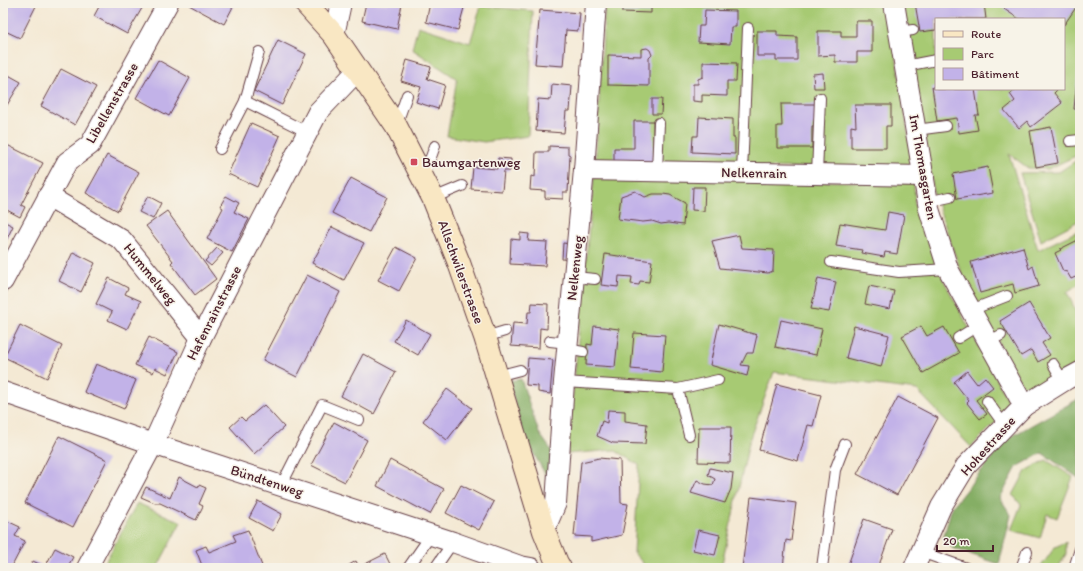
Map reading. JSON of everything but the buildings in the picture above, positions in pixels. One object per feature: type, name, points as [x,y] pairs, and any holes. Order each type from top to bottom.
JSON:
[{"type":"street","name":"Libellenstrasse","points":[[3,281],[67,162],[90,145],[168,3]]},
{"type":"street","name":"Allschwilerstrasse","points":[[305,3],[334,35],[396,126],[433,198],[459,264],[485,337],[544,531],[552,566]]},
{"type":"street","points":[[334,35],[341,3]]},
{"type":"street","name":"Nelkenweg","points":[[544,531],[556,503],[567,346],[584,170],[593,3]]},
{"type":"street","name":"Im Thomasgarten","points":[[894,3],[906,31],[905,66],[927,202],[948,269],[985,328],[1024,406]]},
{"type":"street","name":"Hafenrainstrasse","points":[[87,568],[153,444],[201,338],[307,132],[318,112],[358,70]]},
{"type":"street","name":"Nelkenrain","points":[[584,170],[924,176]]},
{"type":"street","name":"Hummelweg","points":[[48,196],[122,240],[201,338]]},
{"type":"street","name":"Hohestrasse","points":[[918,560],[941,507],[966,466],[1024,406],[1080,372]]},
{"type":"street","name":"Bündtenweg","points":[[3,392],[153,444],[453,542],[520,566],[531,568]]},
{"type":"lane","points":[[742,173],[748,28]]},
{"type":"lane","points":[[220,149],[245,101],[259,52]]},
{"type":"lane","points":[[905,66],[935,60]]},
{"type":"lane","points":[[396,126],[407,95]]},
{"type":"lane","points":[[817,174],[820,98]]},
{"type":"lane","points":[[245,101],[307,132]]},
{"type":"lane","points":[[658,171],[659,123]]},
{"type":"lane","points":[[916,130],[946,126]]},
{"type":"lane","points":[[423,178],[435,146]]},
{"type":"lane","points":[[433,198],[462,186]]},
{"type":"lane","points":[[927,202],[950,197]]},
{"type":"lane","points":[[832,262],[899,272],[948,269]]},
{"type":"lane","points":[[574,277],[595,279]]},
{"type":"lane","points":[[958,338],[985,328],[1008,296]]},
{"type":"lane","points":[[485,337],[505,331]]},
{"type":"lane","points":[[1053,364],[1063,381]]},
{"type":"lane","points":[[497,376],[520,370]]},
{"type":"lane","points":[[564,382],[678,388],[718,380]]},
{"type":"lane","points":[[678,388],[689,435]]},
{"type":"lane","points":[[987,401],[1005,426]]},
{"type":"lane","points":[[281,486],[322,405],[359,420]]},
{"type":"lane","points":[[822,568],[835,470],[845,444]]},
{"type":"lane","points":[[408,568],[431,535]]},
{"type":"lane","points":[[435,568],[453,542]]},
{"type":"lane","points":[[1074,568],[1080,549]]},
{"type":"lane","points":[[1021,568],[1027,552]]},
{"type":"lane","points":[[918,560],[966,568]]},
{"type":"green space","points":[[605,3],[888,3],[913,167],[595,168]]},
{"type":"green space","points":[[903,3],[1080,3],[1080,154],[1048,169],[1028,168],[1009,154],[1038,250],[1080,230],[1080,283],[1067,292],[1080,320],[1080,362],[1027,394],[963,278],[934,194]]},
{"type":"green space","points":[[481,6],[533,11],[528,136],[484,142],[447,136],[457,79],[412,49],[418,26],[470,43]]},
{"type":"green space","points":[[1080,158],[1080,220],[1041,241],[1020,173],[1059,172]]},
{"type":"green space","points":[[594,177],[914,183],[915,205],[943,279],[1011,407],[971,447],[917,390],[774,372],[750,438],[721,568],[647,568],[634,553],[639,465],[614,450],[567,454]]},
{"type":"green space","points":[[521,379],[539,433],[552,451],[548,479],[522,433],[509,381]]},
{"type":"green space","points":[[1080,398],[1080,479],[1042,453],[1017,467],[1000,498],[1011,515],[999,564],[952,548],[943,539],[952,507],[1007,439]]},
{"type":"green space","points":[[1046,460],[1073,477],[1057,518],[1047,514],[1040,538],[1011,530],[1021,505],[1013,495],[1026,471]]},
{"type":"green space","points":[[137,503],[181,522],[157,568],[102,568]]},
{"type":"green space","points":[[1066,542],[1066,554],[1058,568],[1040,568],[1055,547]]},
{"type":"place","name":"Baumgartenweg","points":[[414,162]]}]
